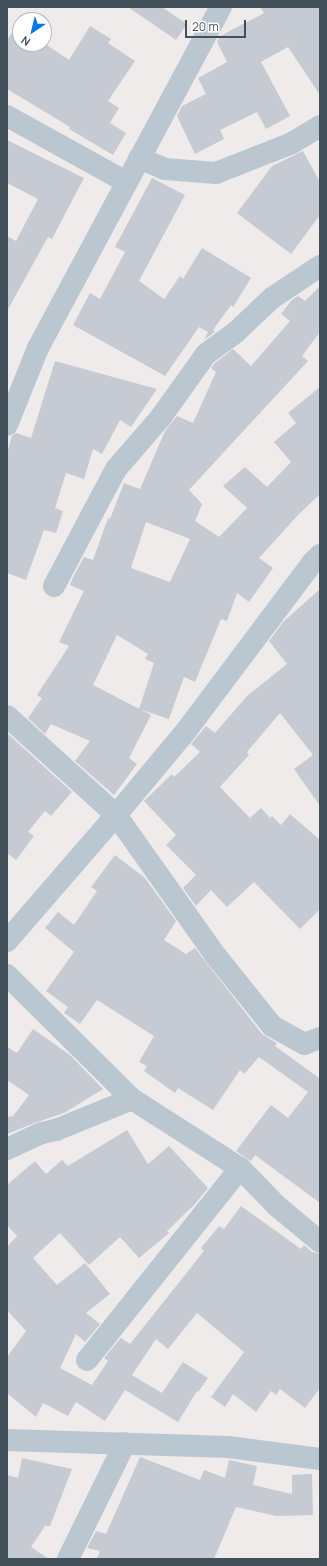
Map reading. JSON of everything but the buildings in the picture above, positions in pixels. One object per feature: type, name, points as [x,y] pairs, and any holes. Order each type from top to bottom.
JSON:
[{"type":"street","points":[[7,425],[38,348],[221,7]]},
{"type":"street","points":[[7,116],[126,182]]},
{"type":"street","points":[[139,158],[165,169],[216,173],[292,143],[320,126]]},
{"type":"street","points":[[54,586],[116,469],[161,417],[206,354],[236,332],[272,298],[320,266]]},
{"type":"street","points":[[7,940],[116,815],[186,730],[320,554]]},
{"type":"street","points":[[7,716],[116,815],[216,956],[272,1026],[304,1044],[320,1038]]},
{"type":"street","points":[[7,975],[132,1099],[240,1168],[277,1206],[320,1242]]},
{"type":"street","points":[[7,1149],[42,1133],[56,1130],[132,1099]]},
{"type":"street","points":[[87,1360],[240,1168]]},
{"type":"street","points":[[7,1440],[125,1442],[230,1447],[320,1459]]},
{"type":"street","points":[[68,1559],[125,1442]]}]
